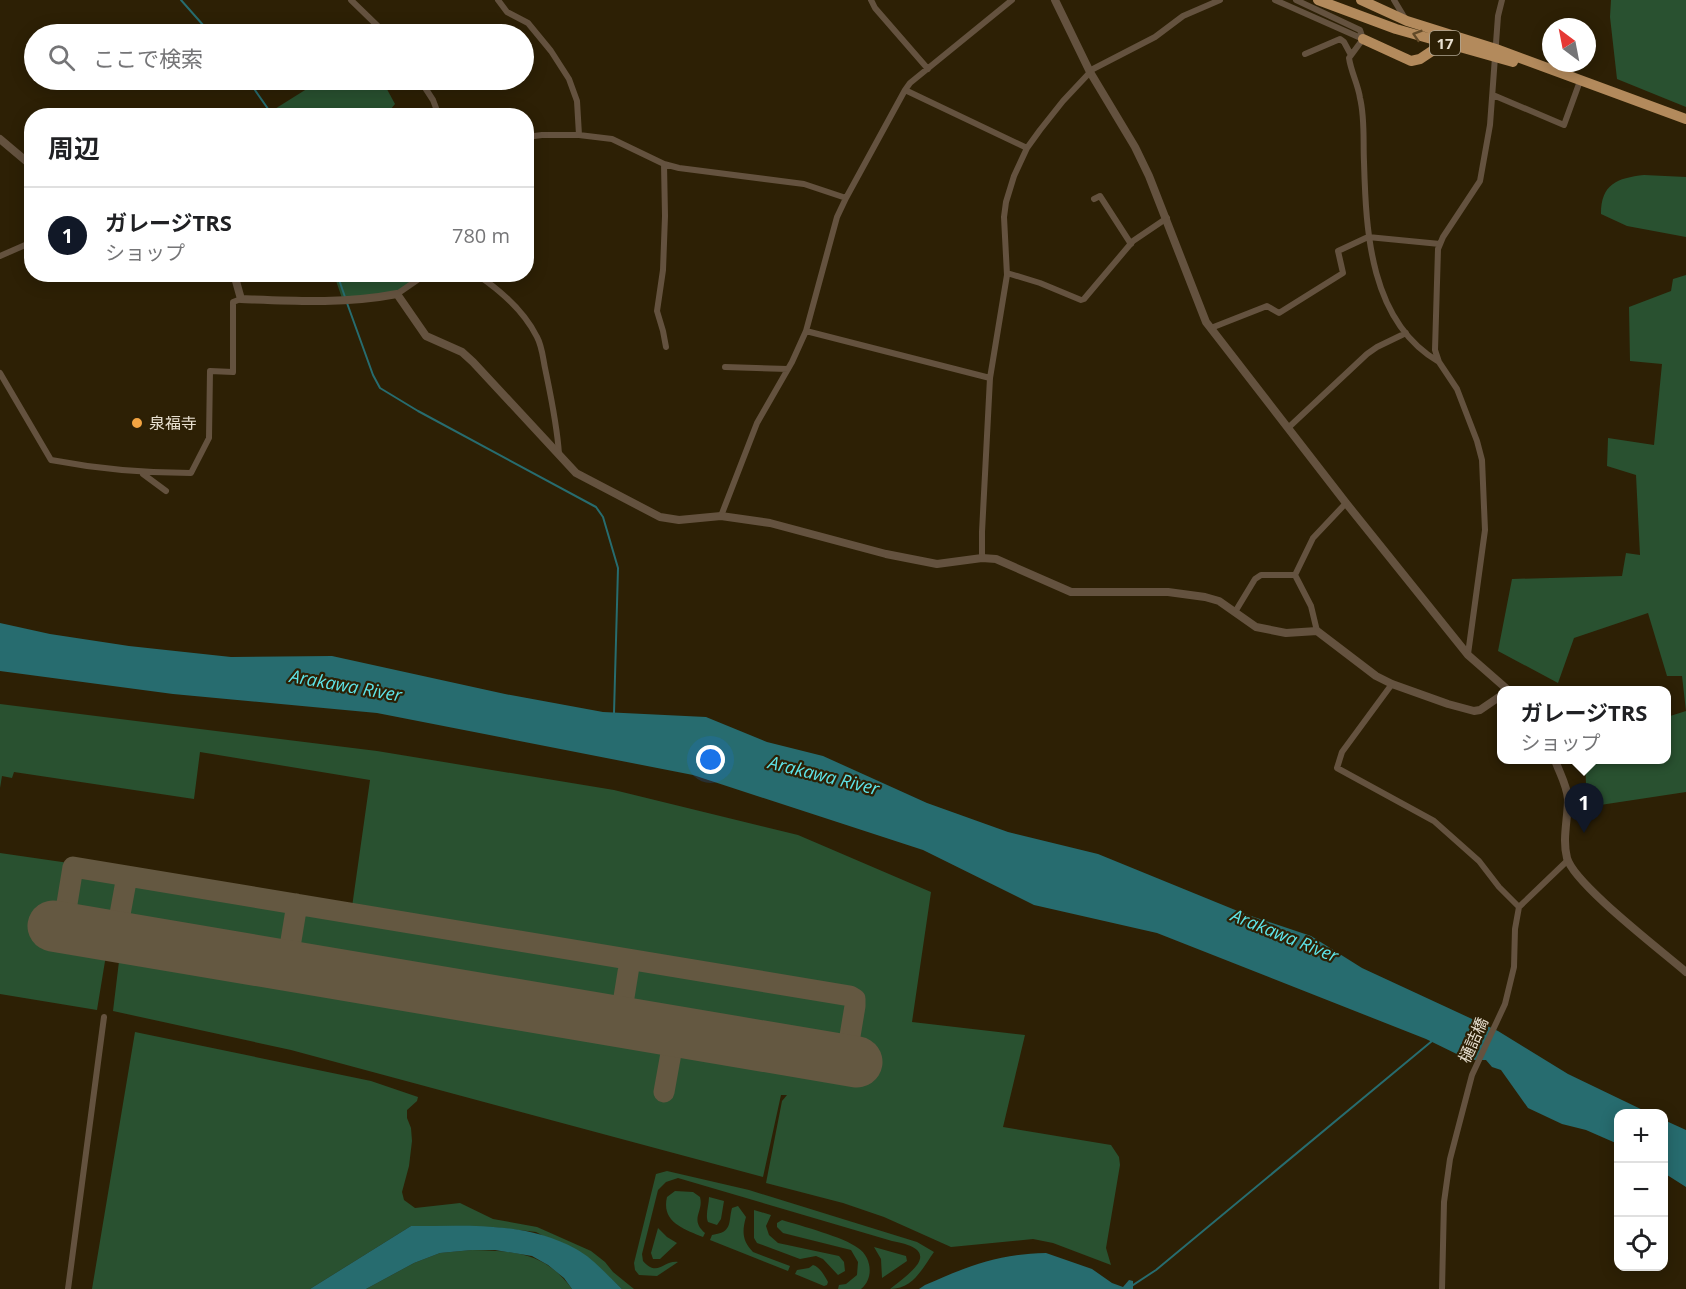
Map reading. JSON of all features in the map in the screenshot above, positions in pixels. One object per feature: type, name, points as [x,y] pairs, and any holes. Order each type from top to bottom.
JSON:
[{"type":"highway","name":"17","points":[[1361,0],[1407,21],[1626,96],[1686,119]]},
{"type":"highway","name":"17","points":[[1316,4],[1444,43],[1496,53]]},
{"type":"highway","points":[[1363,39],[1411,61],[1420,59],[1444,43]]},
{"type":"street","points":[[351,0],[376,24]]},
{"type":"street","points":[[498,0],[507,12],[529,24]]},
{"type":"street","points":[[871,0],[874,8],[928,69]]},
{"type":"street","points":[[721,516],[757,423],[806,332],[828,247],[846,198],[905,90],[1012,0]]},
{"type":"street","points":[[1055,0],[1090,72],[1135,147],[1167,218],[1206,321],[1346,503],[1468,655],[1503,686]]},
{"type":"street","points":[[982,558],[990,378],[1007,273],[1004,217],[1014,176],[1027,148],[1063,101],[1090,72],[1155,37],[1183,16],[1220,0]]},
{"type":"street","points":[[1275,0],[1363,39]]},
{"type":"street","points":[[1296,0],[1316,4],[1360,30],[1363,39]]},
{"type":"street","points":[[1394,0],[1407,21]]},
{"type":"street","points":[[1468,655],[1485,530],[1482,459],[1457,389],[1439,362],[1435,350],[1438,249],[1480,181],[1490,125],[1498,16],[1502,0]]},
{"type":"street","points":[[534,30],[569,79],[577,101],[579,135]]},
{"type":"street","points":[[1305,54],[1340,39],[1351,55]]},
{"type":"street","points":[[1363,39],[1349,58],[1361,106],[1368,237],[1379,284],[1388,306],[1406,333],[1439,362]]},
{"type":"street","points":[[1493,95],[1564,125],[1577,80]]},
{"type":"street","points":[[426,90],[436,108]]},
{"type":"street","points":[[905,90],[1027,148]]},
{"type":"street","points":[[534,136],[579,135],[612,139],[664,164],[679,168],[804,184],[846,198]]},
{"type":"street","points":[[0,139],[24,159]]},
{"type":"street","points":[[664,164],[663,270],[657,311],[666,347]]},
{"type":"street","points":[[1094,199],[1100,196],[1131,244]]},
{"type":"street","points":[[1007,273],[1050,286],[1081,300],[1084,299],[1131,244],[1167,218]]},
{"type":"street","points":[[1211,328],[1267,306],[1279,313],[1343,273],[1338,251],[1368,237],[1440,243]]},
{"type":"street","points":[[0,256],[24,246]]},
{"type":"street","points":[[236,282],[241,299]]},
{"type":"street","points":[[0,374],[51,460],[96,469],[143,473],[191,473],[209,438],[210,371],[232,372],[233,302],[241,299],[322,302],[364,300],[396,294],[414,282]]},
{"type":"street","points":[[488,282],[527,321],[538,338],[557,426],[559,454]]},
{"type":"street","points":[[396,294],[426,336],[468,357],[576,473],[660,517],[679,520],[721,516],[770,523],[886,554],[937,564],[982,558],[996,560],[1013,565],[1071,592],[1168,592],[1219,601],[1256,627],[1286,633],[1317,632],[1376,676],[1392,684],[1474,711],[1480,710],[1497,698]]},
{"type":"street","points":[[806,332],[990,378]]},
{"type":"street","points":[[1288,428],[1366,354],[1406,333]]},
{"type":"street","points":[[724,367],[788,369]]},
{"type":"street","points":[[143,473],[166,490]]},
{"type":"street","points":[[1295,575],[1313,538],[1346,503]]},
{"type":"street","points":[[1235,612],[1261,575],[1295,575]]},
{"type":"street","points":[[1295,575],[1311,606],[1317,632]]},
{"type":"street","points":[[1392,684],[1342,752],[1337,768],[1434,821],[1479,861],[1499,887],[1519,907],[1568,861]]},
{"type":"street","points":[[1557,764],[1568,797],[1565,847],[1568,861],[1575,872],[1598,896],[1646,940],[1686,972]]},
{"type":"street","name":"樋詰橋","points":[[1442,1289],[1444,1202],[1450,1159],[1472,1075],[1504,1004],[1514,967],[1515,929],[1519,907]]},
{"type":"street","points":[[68,1289],[104,1017]]},
{"type":"green space","points":[[1611,0],[1686,0],[1686,107],[1617,79],[1610,17]]},
{"type":"green space","points":[[305,90],[387,90],[395,104],[392,108],[276,108]]},
{"type":"green space","points":[[1644,175],[1686,177],[1686,237],[1627,226],[1601,214],[1604,196],[1612,184],[1626,178]]},
{"type":"green space","points":[[1686,275],[1686,711],[1682,676],[1667,676],[1648,613],[1574,638],[1558,683],[1498,651],[1512,579],[1622,576],[1626,553],[1640,555],[1636,475],[1607,466],[1608,438],[1654,445],[1662,364],[1630,361],[1629,307],[1671,291],[1673,279]]},
{"type":"green space","points":[[336,282],[412,282],[397,294],[343,301]]},
{"type":"green space","points":[[0,704],[377,751],[614,790],[798,835],[931,892],[912,1022],[1025,1035],[1003,1127],[1111,1145],[1119,1157],[1120,1165],[1106,1248],[1111,1265],[1053,1243],[1033,1239],[951,1247],[884,1217],[843,1203],[766,1183],[782,1101],[787,1095],[781,1095],[763,1177],[291,1050],[113,1011],[120,953],[858,1074],[864,1049],[854,1048],[863,993],[352,907],[370,780],[200,752],[194,799],[14,772],[12,778],[2,776],[0,788]]},
{"type":"green space","points":[[1686,711],[1686,792],[1587,807],[1585,764],[1671,764],[1671,716]]},
{"type":"green space","points":[[0,853],[69,863],[60,912],[52,912],[48,942],[107,949],[97,1010],[0,994]]},
{"type":"green space","points":[[77,874],[117,879],[110,920],[71,915]]},
{"type":"green space","points":[[132,883],[289,911],[280,950],[125,922]]},
{"type":"green space","points":[[303,914],[622,964],[615,1007],[296,954]]},
{"type":"green space","points":[[634,967],[848,1003],[841,1046],[628,1009]]},
{"type":"green space","points":[[135,1032],[371,1081],[418,1097],[417,1101],[407,1110],[412,1141],[409,1166],[402,1192],[404,1200],[415,1208],[460,1203],[493,1219],[537,1227],[591,1251],[634,1289],[622,1289],[593,1262],[536,1232],[493,1227],[411,1226],[310,1289],[92,1289]]},
{"type":"green space","points":[[667,1171],[749,1190],[917,1242],[934,1252],[911,1282],[905,1286],[890,1289],[915,1268],[920,1255],[917,1250],[908,1245],[678,1178],[666,1182],[658,1190],[642,1254],[643,1261],[653,1268],[678,1262],[657,1276],[639,1275],[634,1263],[656,1174]]},
{"type":"green space","points":[[675,1191],[693,1192],[700,1197],[697,1219],[700,1228],[705,1233],[703,1237],[676,1223],[667,1213],[667,1197]]},
{"type":"green space","points":[[709,1197],[724,1201],[721,1219],[717,1225],[708,1222],[707,1219]]},
{"type":"green space","points":[[738,1206],[746,1217],[744,1236],[749,1248],[753,1252],[790,1266],[788,1271],[710,1240],[712,1235],[727,1229],[732,1208]]},
{"type":"green space","points":[[754,1210],[771,1215],[766,1226],[769,1235],[778,1243],[839,1256],[844,1262],[845,1271],[838,1275],[823,1259],[816,1256],[800,1259],[757,1243],[754,1238]]},
{"type":"green space","points":[[782,1220],[833,1236],[858,1248],[869,1262],[868,1280],[865,1285],[861,1289],[838,1289],[839,1285],[846,1284],[857,1275],[858,1262],[851,1250],[783,1233],[777,1227],[777,1223]]},
{"type":"green space","points":[[658,1228],[677,1243],[660,1259],[653,1259],[651,1253]]},
{"type":"green space","points":[[874,1247],[906,1256],[907,1261],[882,1278],[881,1259]]},
{"type":"green space","points":[[472,1250],[502,1251],[528,1256],[551,1267],[572,1289],[366,1289],[414,1263],[440,1253]]},
{"type":"green space","points":[[813,1265],[823,1274],[828,1282],[827,1285],[824,1286],[795,1274],[797,1270]]},
{"type":"water","name":"Arakawa River","points":[[0,623],[50,634],[129,646],[231,657],[332,656],[505,694],[603,712],[706,717],[767,742],[823,756],[927,803],[1008,832],[1098,854],[1245,914],[1311,936],[1362,968],[1498,1031],[1568,1074],[1641,1109],[1614,1109],[1614,1142],[1586,1130],[1562,1124],[1528,1108],[1501,1070],[1492,1067],[1486,1060],[1469,1060],[1426,1039],[1157,933],[1034,905],[923,850],[693,775],[377,713],[173,694],[0,671]]},
{"type":"water","points":[[1668,1122],[1686,1130],[1686,1187],[1668,1176]]},
{"type":"water","points":[[411,1226],[496,1227],[537,1234],[576,1249],[594,1262],[622,1289],[572,1289],[564,1278],[532,1256],[495,1250],[472,1250],[440,1253],[414,1263],[366,1289],[310,1289]]},
{"type":"water","points":[[1046,1253],[1092,1269],[1112,1283],[1123,1287],[1129,1280],[1133,1281],[1133,1289],[919,1289],[984,1262]]},
{"type":"waterway","points":[[181,0],[202,24]]},
{"type":"waterway","points":[[255,90],[267,108]]},
{"type":"waterway","points":[[340,282],[345,297]]},
{"type":"waterway","points":[[347,303],[373,375],[380,388],[418,411],[596,507],[603,517],[618,568],[614,713]]},
{"type":"waterway","points":[[1127,1289],[1156,1270],[1432,1041]]},
{"type":"taxiway","points":[[63,928],[73,867],[850,996],[855,999],[855,1006],[846,1060]]},
{"type":"taxiway","points":[[116,936],[127,876]]},
{"type":"taxiway","points":[[287,965],[297,904]]},
{"type":"taxiway","points":[[620,1022],[630,960]]},
{"type":"taxiway","points":[[664,1092],[675,1031]]},
{"type":"runway","points":[[53,926],[857,1062]]},
{"type":"place","name":"泉福寺","points":[[137,423]]},
{"type":"place","name":"ガレージTRS","points":[[1584,833]]}]
